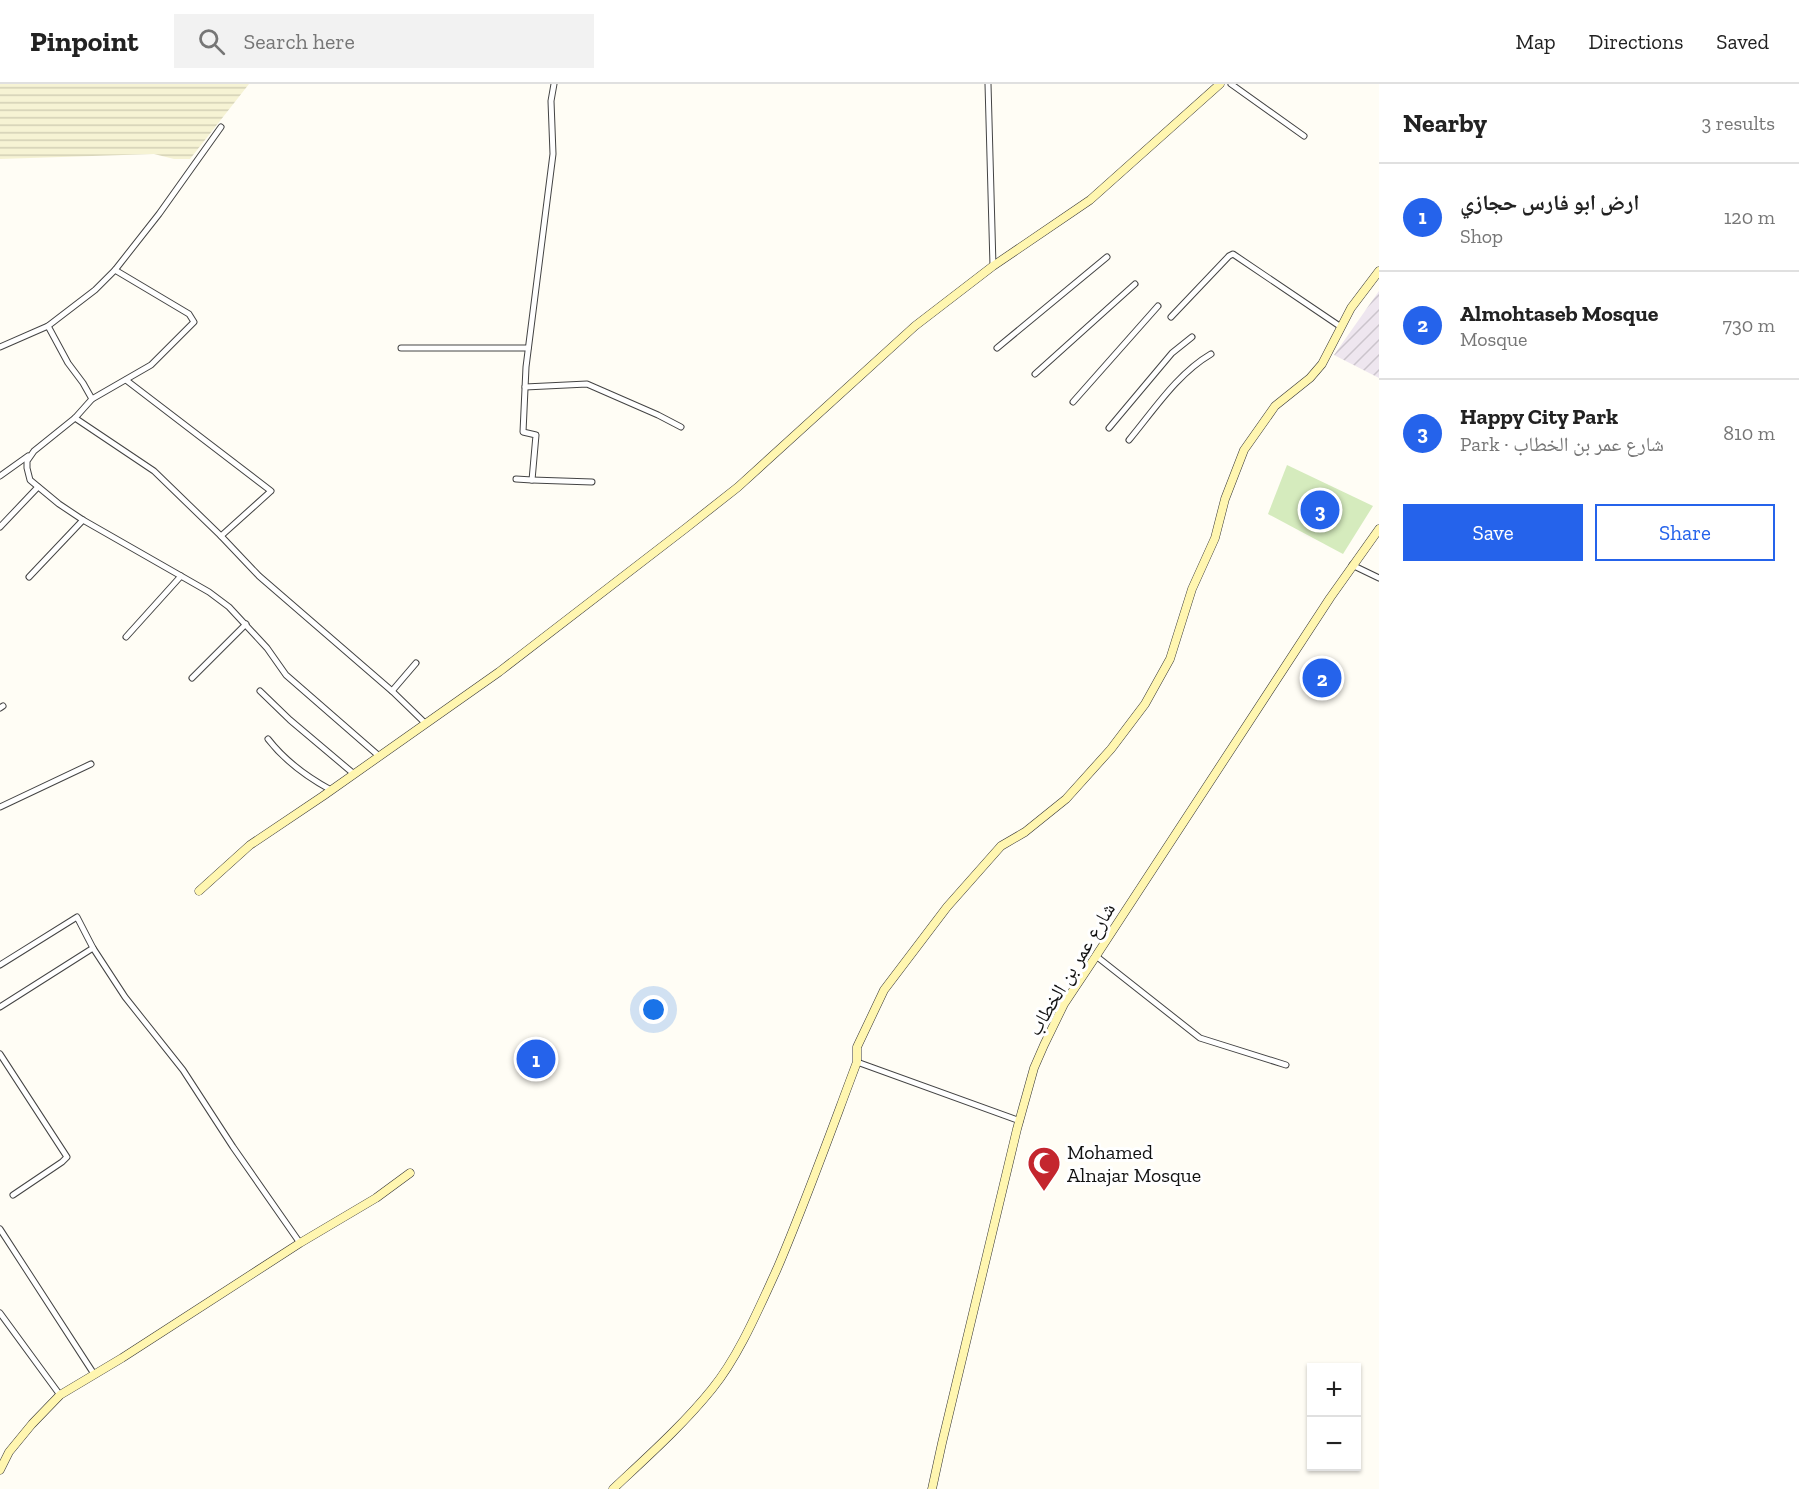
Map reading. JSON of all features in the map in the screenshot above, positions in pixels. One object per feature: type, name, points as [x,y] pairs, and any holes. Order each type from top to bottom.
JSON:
[{"type":"street","points":[[532,480],[536,435],[523,432],[525,387],[553,154],[551,101],[554,84]]},
{"type":"street","points":[[988,84],[993,266]]},
{"type":"street","points":[[200,891],[250,844],[499,672],[738,487],[915,326],[993,266],[1090,200],[1220,84]]},
{"type":"street","points":[[1231,84],[1304,136]]},
{"type":"street","points":[[0,347],[48,326],[83,301],[115,270],[159,214],[221,127]]},
{"type":"street","points":[[1171,316],[1233,254],[1341,327]]},
{"type":"street","points":[[997,348],[1107,257]]},
{"type":"street","points":[[0,476],[75,418],[92,399],[151,365],[194,321],[189,314],[115,270]]},
{"type":"street","points":[[613,1489],[657,1448],[713,1388],[763,1301],[795,1228],[857,1062],[857,1047],[884,990],[947,908],[1001,846],[1025,832],[1066,799],[1111,749],[1145,704],[1170,659],[1192,590],[1215,538],[1225,499],[1244,450],[1275,406],[1310,378],[1322,364],[1351,308],[1379,271]]},
{"type":"street","points":[[1035,374],[1135,284]]},
{"type":"street","points":[[1073,402],[1158,306]]},
{"type":"street","points":[[48,326],[68,363],[92,399]]},
{"type":"street","points":[[1109,428],[1172,353],[1192,337]]},
{"type":"street","points":[[401,348],[528,348]]},
{"type":"street","points":[[1129,440],[1180,378],[1210,354]]},
{"type":"street","points":[[126,380],[271,491],[221,536]]},
{"type":"street","points":[[525,387],[586,384],[681,427]]},
{"type":"street","points":[[75,418],[154,471],[259,576],[392,691],[425,723]]},
{"type":"street","points":[[34,451],[27,461],[30,480],[83,520],[209,592],[246,624],[286,675],[379,756]]},
{"type":"street","points":[[516,478],[592,482]]},
{"type":"street","points":[[0,527],[38,487]]},
{"type":"street","points":[[29,578],[83,520]]},
{"type":"street","name":"شارع عمر بن الخطاب","points":[[932,1489],[1020,1120],[1034,1068],[1044,1045],[1064,1004],[1352,565],[1379,529]]},
{"type":"street","points":[[1352,565],[1379,578]]},
{"type":"street","points":[[126,637],[181,576]]},
{"type":"street","points":[[192,678],[246,624]]},
{"type":"street","points":[[392,691],[416,663]]},
{"type":"street","points":[[260,691],[354,774]]},
{"type":"street","points":[[268,739],[279,754],[312,780],[331,790]]},
{"type":"street","points":[[0,807],[91,764]]},
{"type":"street","points":[[0,965],[77,917],[93,948],[125,997],[183,1070],[300,1243]]},
{"type":"street","points":[[0,1007],[93,948]]},
{"type":"street","points":[[1096,956],[1200,1038],[1286,1065]]},
{"type":"street","points":[[0,1054],[67,1157],[13,1195]]},
{"type":"street","points":[[857,1062],[1020,1120]]},
{"type":"street","points":[[0,1470],[9,1452],[60,1395],[132,1352],[300,1243],[376,1198],[410,1173]]},
{"type":"street","points":[[0,1229],[94,1374]]},
{"type":"street","points":[[0,1313],[60,1395]]},
{"type":"shaded area","points":[[0,84],[249,84],[190,159],[174,159],[154,154],[0,159]]},
{"type":"shaded area","points":[[1379,291],[1379,378],[1334,355]]},
{"type":"green space","points":[[1287,465],[1373,506],[1343,554],[1268,514]]},
{"type":"place","name":"Happy City Park","points":[[1320,510]]},
{"type":"place","name":"Almohtaseb Mosque","points":[[1322,678]]},
{"type":"place","name":"ارض ابو فارس حجازي","points":[[536,1059]]},
{"type":"place","name":"Mohamed Alnajar Mosque","points":[[1044,1192]]}]
